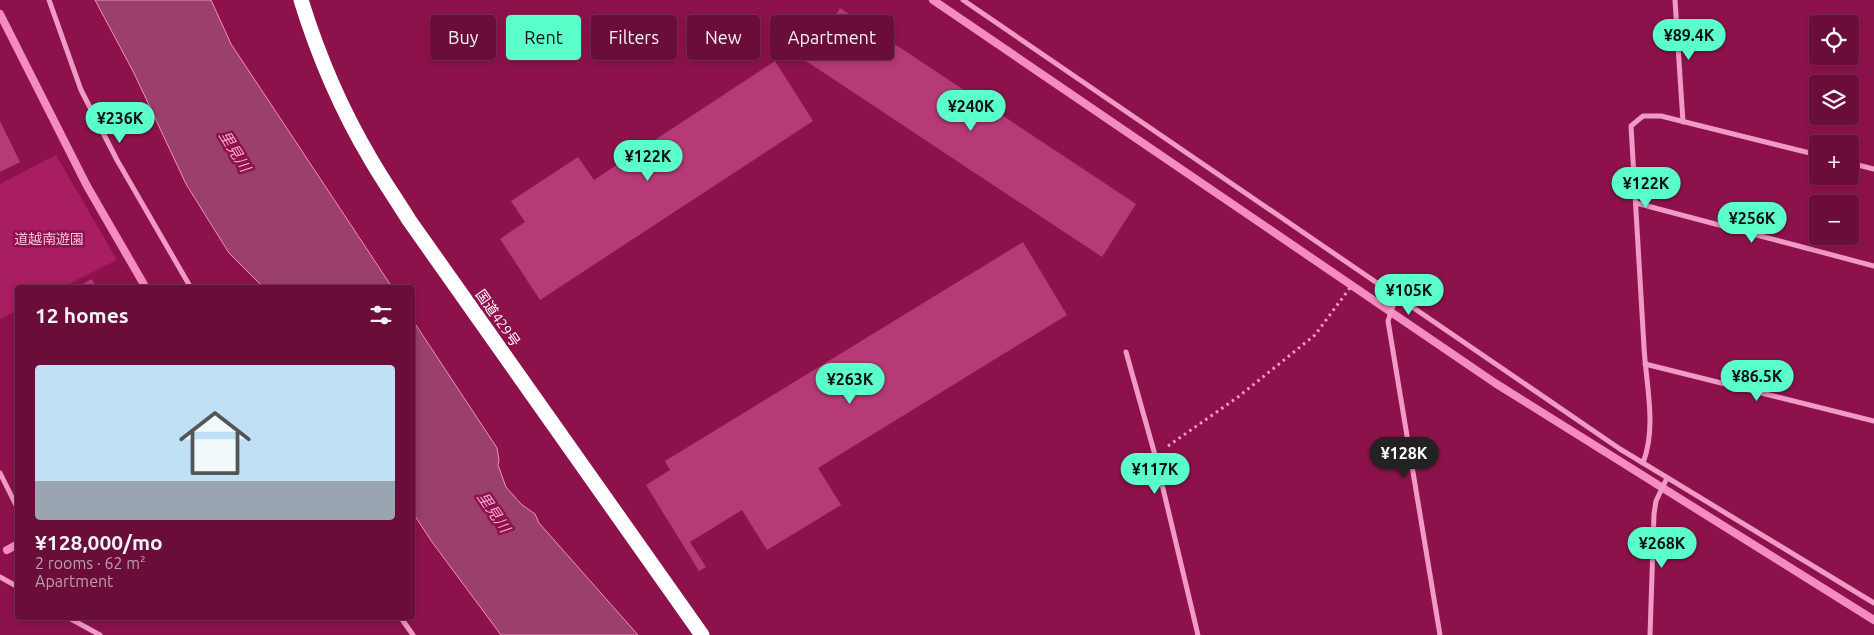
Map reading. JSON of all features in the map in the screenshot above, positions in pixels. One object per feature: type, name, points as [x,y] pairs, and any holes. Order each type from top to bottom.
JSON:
[{"type":"highway","name":"国道429号","points":[[301,0],[309,27],[336,93],[370,158],[409,220],[702,635]]},
{"type":"street","points":[[49,0],[81,90],[117,160],[189,285]]},
{"type":"street","points":[[963,0],[1643,464],[1874,603]]},
{"type":"street","points":[[1675,0],[1683,122]]},
{"type":"street","points":[[1643,464],[1649,448],[1651,432],[1645,364],[1631,126],[1643,116],[1661,116],[1809,153]]},
{"type":"street","points":[[1859,165],[1874,169]]},
{"type":"street","points":[[1636,202],[1874,266]]},
{"type":"street","points":[[1399,296],[1394,303],[1388,321],[1440,635]]},
{"type":"street","points":[[1126,352],[1155,454],[1198,635]]},
{"type":"street","points":[[1645,364],[1874,421]]},
{"type":"street","points":[[0,473],[15,503]]},
{"type":"street","points":[[1650,635],[1654,514],[1656,501],[1667,478]]},
{"type":"street","points":[[0,577],[15,585]]},
{"type":"street","points":[[74,620],[100,635]]},
{"type":"street","points":[[402,620],[413,635]]},
{"type":"path","points":[[1155,454],[1238,397],[1314,335],[1348,291]]},
{"type":"green space","name":"道越南遊園","points":[[56,155],[117,260],[67,285],[15,285],[15,311],[0,319],[0,184]]},
{"type":"water","name":"里見川","points":[[95,0],[211,0],[231,44],[391,285],[261,285],[229,253],[186,184],[134,73]]},
{"type":"water","name":"里見川","points":[[415,324],[497,448],[498,465],[506,487],[521,504],[535,514],[539,523],[638,635],[501,635],[415,516]]},
{"type":"building","points":[[840,8],[851,15],[836,15]]},
{"type":"building","points":[[894,44],[1136,204],[1102,257],[806,61],[894,60]]},
{"type":"building","points":[[775,61],[813,121],[540,300],[500,239],[525,222],[511,201],[578,157],[594,180]]},
{"type":"building","points":[[0,121],[20,162],[0,172]]},
{"type":"building","points":[[1023,242],[1067,315],[818,468],[841,505],[767,550],[742,510],[690,542],[706,567],[699,571],[646,485],[670,470],[665,461]]},
{"type":"building","points":[[92,279],[95,285],[81,285]]},
{"type":"waterway","points":[[933,0],[1495,383],[1874,620]]},
{"type":"waterway","points":[[0,14],[87,186],[144,285]]},
{"type":"waterway","points":[[7,550],[15,546]]}]
